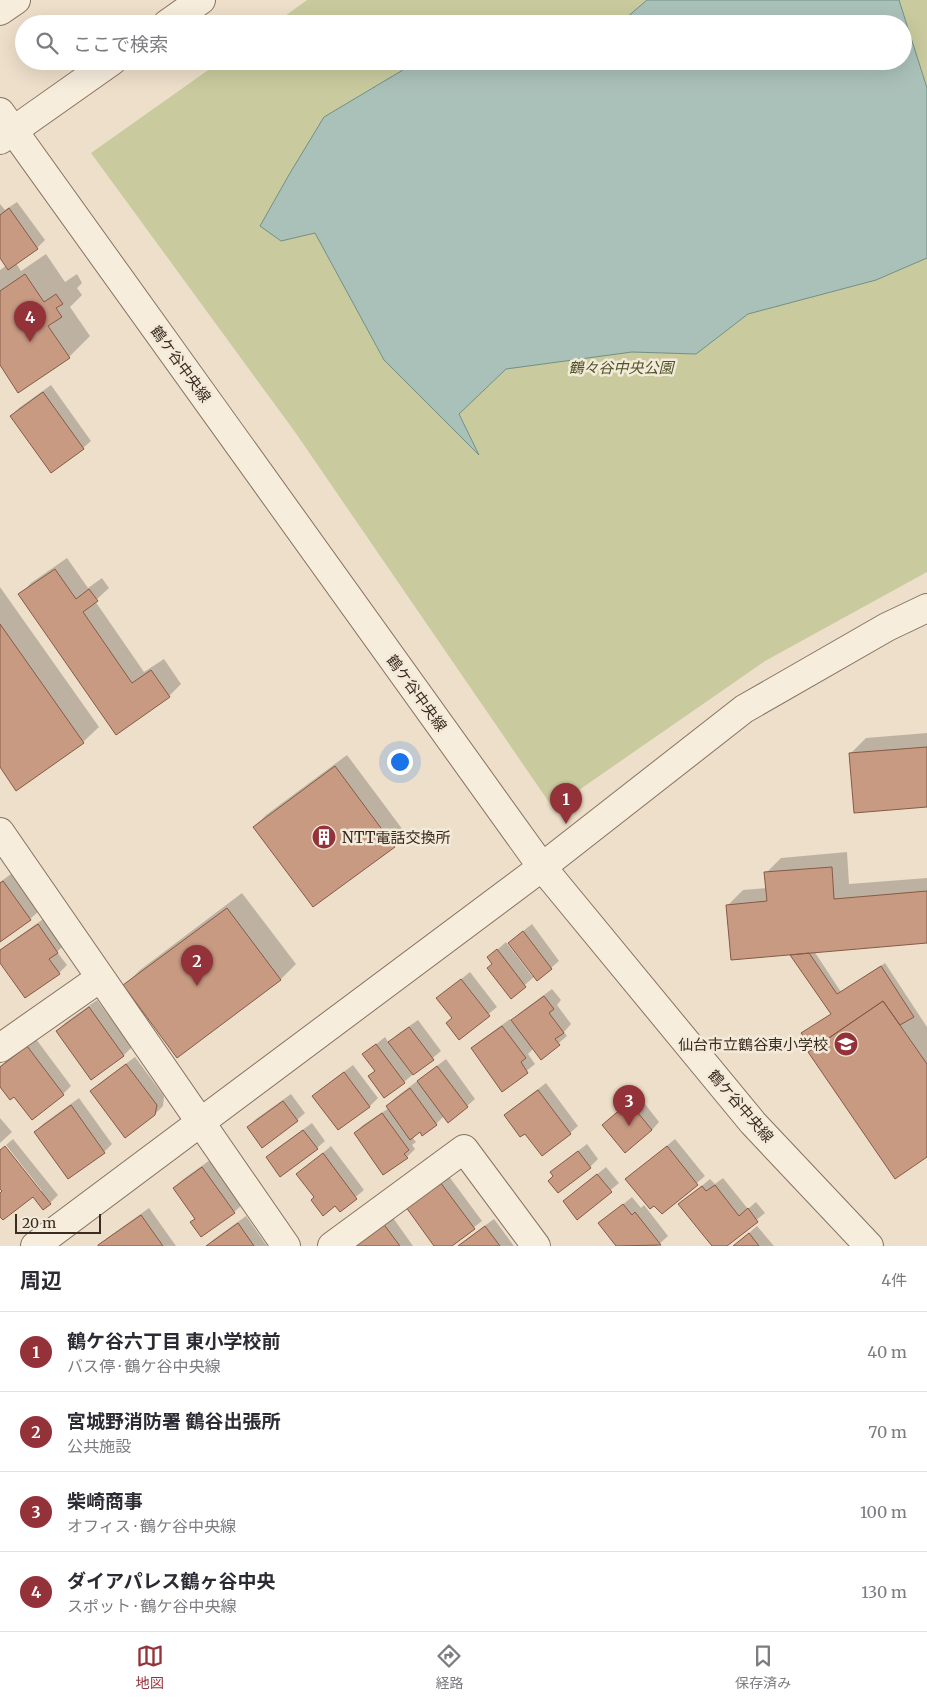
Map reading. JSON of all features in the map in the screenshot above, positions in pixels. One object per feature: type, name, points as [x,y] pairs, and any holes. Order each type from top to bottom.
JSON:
[{"type":"street","points":[[0,11],[16,0]]},
{"type":"street","points":[[180,15],[201,0]]},
{"type":"street","points":[[4,128],[97,70]]},
{"type":"street","name":"鶴ケ谷中央線","points":[[4,128],[542,867],[753,1123],[869,1246]]},
{"type":"street","points":[[35,1246],[542,867],[744,709],[887,627],[927,608]]},
{"type":"street","points":[[0,832],[286,1246]]},
{"type":"street","points":[[0,1048],[100,978]]},
{"type":"street","points":[[332,1246],[464,1149],[536,1246]]},
{"type":"green space","name":"鶴々谷中央公園","points":[[307,0],[927,0],[927,572],[765,661],[553,808],[295,432],[91,153],[208,70],[912,70],[912,15],[286,15]]},
{"type":"water","points":[[647,0],[899,0],[904,15],[630,15]]},
{"type":"water","points":[[912,41],[927,88],[927,258],[876,280],[748,314],[696,354],[632,352],[506,369],[459,414],[479,455],[384,360],[315,233],[281,241],[260,226],[324,117],[403,70],[912,70]]},
{"type":"building","points":[[9,208],[38,249],[8,270],[0,258],[0,215]]},
{"type":"building","points":[[25,274],[44,302],[56,294],[63,304],[56,308],[62,317],[48,326],[70,358],[18,393],[0,365],[0,291]]},
{"type":"building","points":[[43,392],[84,449],[51,473],[10,416]]},
{"type":"building","points":[[55,569],[76,599],[89,589],[98,601],[83,612],[132,683],[151,670],[170,697],[116,735],[18,594]]},
{"type":"building","points":[[0,624],[84,743],[16,791],[0,767]]},
{"type":"building","points":[[927,747],[927,807],[854,813],[849,753]]},
{"type":"building","name":"NTT電話交換所","points":[[335,766],[395,847],[313,907],[253,827]]},
{"type":"building","points":[[832,867],[834,899],[927,891],[927,943],[731,960],[726,905],[767,901],[764,872]]},
{"type":"building","points":[[3,881],[31,920],[0,942],[0,883]]},
{"type":"building","points":[[227,908],[281,980],[177,1058],[123,985]]},
{"type":"building","points":[[38,924],[58,953],[49,959],[60,974],[25,998],[0,963],[0,950]]},
{"type":"building","points":[[523,931],[552,969],[537,981],[508,943]]},
{"type":"building","points":[[497,949],[526,987],[511,999],[487,968],[492,964],[487,957]]},
{"type":"building","points":[[809,953],[837,994],[881,966],[914,1017],[900,1025],[883,1001],[813,1049],[801,1033],[831,1014],[790,955]]},
{"type":"building","points":[[461,979],[490,1016],[459,1040],[446,1023],[452,1018],[436,998]]},
{"type":"building","points":[[544,996],[554,1009],[549,1013],[564,1033],[555,1039],[560,1045],[541,1060],[511,1020]]},
{"type":"building","points":[[883,1001],[927,1064],[927,1157],[895,1179],[808,1052]]},
{"type":"building","points":[[89,1007],[124,1056],[91,1080],[56,1031]]},
{"type":"building","points":[[502,1026],[526,1058],[521,1062],[528,1073],[502,1092],[471,1048]]},
{"type":"building","points":[[409,1027],[434,1060],[413,1075],[388,1042]]},
{"type":"building","points":[[376,1044],[405,1083],[384,1098],[368,1076],[375,1071],[362,1054]]},
{"type":"building","points":[[27,1046],[64,1095],[32,1120],[14,1097],[10,1100],[0,1087],[0,1067]]},
{"type":"building","points":[[126,1064],[157,1105],[155,1115],[125,1138],[90,1091]]},
{"type":"building","points":[[437,1066],[468,1107],[448,1123],[417,1081]]},
{"type":"building","points":[[344,1072],[370,1107],[338,1130],[312,1096]]},
{"type":"building","points":[[410,1088],[437,1125],[422,1136],[420,1132],[410,1140],[386,1106]]},
{"type":"building","points":[[538,1090],[571,1134],[542,1156],[525,1134],[520,1137],[504,1115]]},
{"type":"building","points":[[283,1101],[298,1121],[262,1148],[247,1127]]},
{"type":"building","points":[[629,1102],[652,1130],[625,1153],[602,1125]]},
{"type":"building","points":[[71,1105],[105,1153],[68,1179],[34,1132]]},
{"type":"building","points":[[382,1113],[409,1150],[404,1154],[408,1158],[383,1175],[354,1133]]},
{"type":"building","points":[[303,1130],[318,1149],[280,1177],[266,1157]]},
{"type":"building","points":[[5,1146],[51,1204],[43,1210],[33,1197],[3,1220],[0,1217],[0,1193],[2,1191],[0,1189],[0,1150]]},
{"type":"building","points":[[667,1146],[698,1185],[662,1214],[654,1206],[650,1209],[625,1179]]},
{"type":"building","points":[[578,1151],[591,1168],[558,1193],[548,1181],[553,1176],[550,1172]]},
{"type":"building","points":[[323,1153],[357,1199],[340,1212],[335,1206],[323,1216],[311,1200],[314,1197],[296,1174]]},
{"type":"building","points":[[202,1167],[235,1213],[201,1237],[190,1222],[195,1219],[173,1188]]},
{"type":"building","points":[[597,1174],[612,1192],[577,1220],[563,1201]]},
{"type":"building","points":[[437,1178],[475,1229],[452,1246],[434,1246],[403,1203]]},
{"type":"building","points":[[715,1185],[739,1216],[748,1208],[758,1222],[727,1246],[712,1246],[678,1204],[702,1186],[706,1191]]},
{"type":"building","points":[[623,1204],[632,1215],[635,1212],[661,1245],[616,1246],[598,1223]]},
{"type":"building","points":[[141,1215],[163,1246],[98,1246],[98,1245]]},
{"type":"building","points":[[382,1222],[400,1246],[350,1246]]},
{"type":"building","points":[[238,1223],[254,1246],[206,1246]]},
{"type":"building","points":[[485,1226],[500,1246],[458,1246]]},
{"type":"building","points":[[749,1233],[759,1246],[733,1246]]},
{"type":"place","name":"ダイアパレス鶴ヶ谷中央","points":[[30,342]]},
{"type":"place","name":"鶴ケ谷六丁目 東小学校前","points":[[566,824]]},
{"type":"place","name":"NTT電話交換所","points":[[324,837]]},
{"type":"place","name":"宮城野消防署 鶴谷出張所","points":[[197,986]]},
{"type":"place","name":"仙台市立鶴谷東小学校","points":[[846,1044]]},
{"type":"place","name":"柴崎商事","points":[[629,1126]]}]
